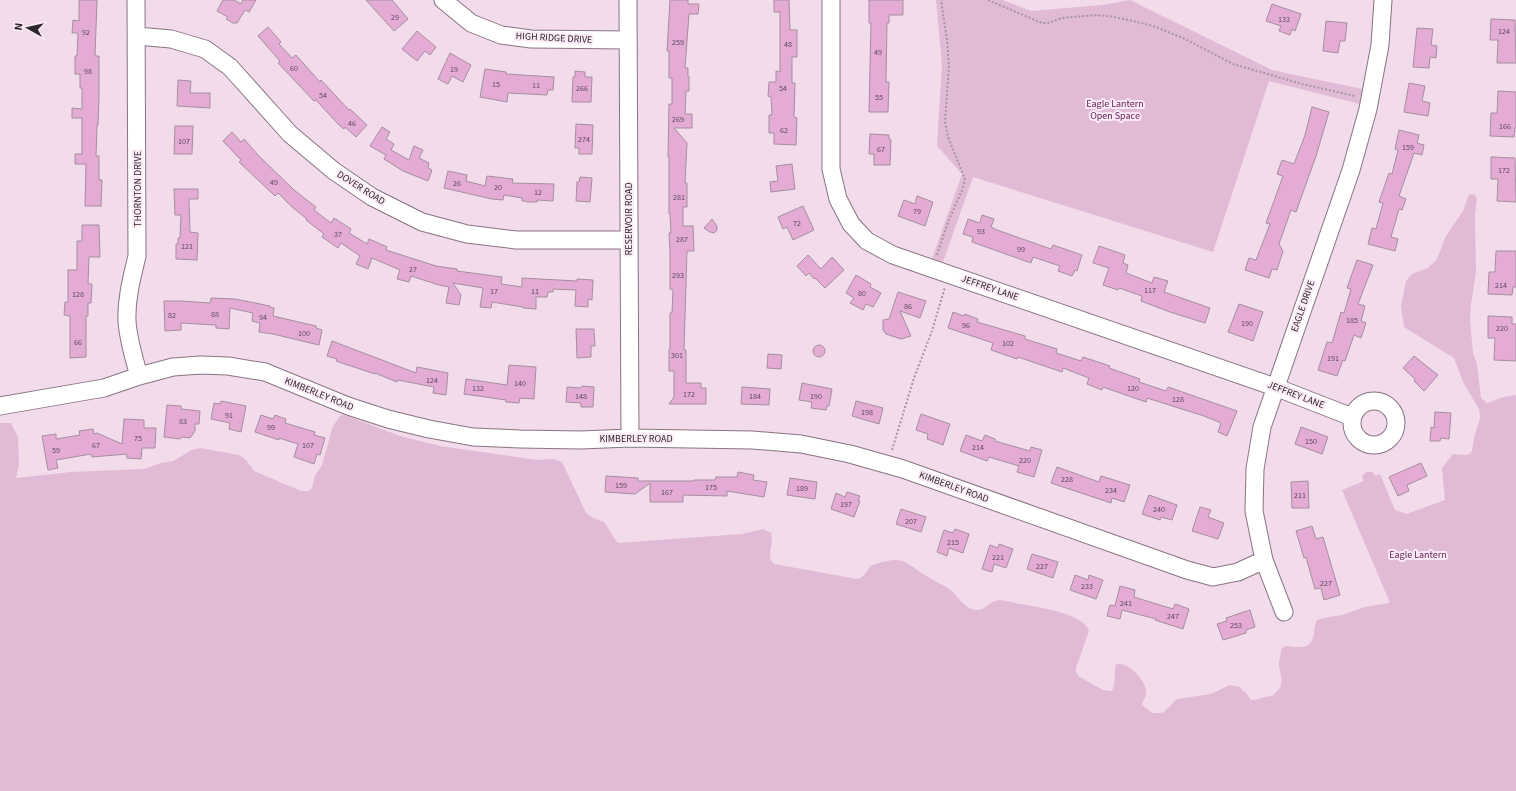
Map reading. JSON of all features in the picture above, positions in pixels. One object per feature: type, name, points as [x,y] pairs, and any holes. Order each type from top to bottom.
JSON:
[{"type":"street","name":"THORNTON DRIVE","points":[[136,0],[137,256],[130,285],[127,321],[139,376]]},
{"type":"street","name":"HIGH RIDGE DRIVE","points":[[443,0],[471,23],[501,35],[531,39],[628,40]]},
{"type":"street","name":"RESERVOIR ROAD","points":[[628,0],[630,438]]},
{"type":"street","name":"JEFFREY LANE","points":[[831,0],[831,169],[838,200],[851,224],[867,240],[893,255],[1275,387],[1352,416]]},
{"type":"street","name":"EAGLE DRIVE","points":[[1284,612],[1264,560],[1254,511],[1255,469],[1262,427],[1351,170],[1370,100],[1380,45],[1383,0]]},
{"type":"street","name":"DOVER ROAD","points":[[137,36],[171,38],[205,49],[230,67],[290,134],[334,171],[372,197],[422,222],[467,234],[516,240],[629,240]]},
{"type":"street","name":"KIMBERLEY ROAD","points":[[0,406],[104,388],[139,376],[173,367],[201,365],[228,366],[265,372],[348,406],[388,419],[429,429],[473,437],[580,440],[630,438],[752,440],[801,444],[850,454],[888,465],[1187,570],[1213,576],[1238,572],[1264,560]]},
{"type":"path","points":[[932,268],[948,222],[963,188],[965,179],[948,137],[945,122],[949,66],[941,0]]},
{"type":"path","points":[[988,0],[1042,23],[1048,23],[1062,18],[1091,16],[1114,17],[1153,26],[1183,38],[1233,64],[1302,84],[1370,100]]},
{"type":"path","points":[[888,465],[914,378],[932,331],[949,274]]},
{"type":"green space","name":"Eagle Lantern Open Space","points":[[936,0],[1003,0],[1031,11],[1102,5],[1130,0],[1272,70],[1362,89],[1360,104],[1269,81],[1213,252],[973,177],[943,262],[932,259],[962,174],[937,146],[942,65]]},
{"type":"green space","name":"Eagle Lantern","points":[[1469,194],[1475,195],[1477,199],[1475,215],[1476,272],[1470,320],[1473,353],[1477,364],[1481,398],[1487,403],[1504,397],[1516,395],[1516,791],[0,791],[0,423],[11,423],[18,437],[19,465],[16,478],[71,472],[144,469],[161,463],[173,461],[192,450],[200,448],[239,455],[246,460],[254,471],[301,491],[309,491],[312,488],[315,476],[322,465],[333,426],[341,415],[345,415],[400,436],[440,446],[537,460],[554,459],[562,462],[586,513],[593,518],[604,522],[616,541],[619,543],[742,534],[763,529],[771,533],[772,541],[770,557],[774,564],[857,579],[864,575],[872,565],[890,560],[905,562],[924,575],[948,588],[969,608],[975,610],[982,609],[992,602],[1002,600],[1059,612],[1079,620],[1086,625],[1089,631],[1076,668],[1078,676],[1103,690],[1112,691],[1116,664],[1126,666],[1141,678],[1146,689],[1146,694],[1142,705],[1152,713],[1164,712],[1177,699],[1211,694],[1230,685],[1239,687],[1251,700],[1272,696],[1280,687],[1282,680],[1279,661],[1282,648],[1286,646],[1304,647],[1308,645],[1313,639],[1317,620],[1342,615],[1365,607],[1390,603],[1342,490],[1364,481],[1362,476],[1367,472],[1373,472],[1375,476],[1380,474],[1395,510],[1407,514],[1445,500],[1442,468],[1453,454],[1466,455],[1470,454],[1472,451],[1480,418],[1479,409],[1463,382],[1454,358],[1404,327],[1401,306],[1406,281],[1412,274],[1428,268],[1437,259],[1446,236],[1463,211]]},
{"type":"building","points":[[79,0],[97,0],[95,56],[99,56],[99,98],[96,156],[99,156],[99,180],[102,180],[101,206],[85,206],[86,164],[75,164],[75,154],[82,154],[82,118],[72,118],[72,108],[82,109],[80,74],[75,74],[75,56],[77,56],[78,33],[72,33],[73,20],[79,21]]},
{"type":"building","points":[[223,0],[234,0],[241,4],[243,0],[256,0],[249,12],[245,10],[237,23],[233,23],[226,19],[228,17],[217,11]]},
{"type":"building","points":[[366,0],[392,0],[408,19],[394,31]]},
{"type":"building","points":[[670,0],[688,0],[688,4],[699,4],[698,14],[689,14],[685,68],[688,68],[689,91],[686,91],[685,114],[692,114],[692,128],[674,128],[687,143],[685,183],[687,183],[687,207],[683,207],[683,226],[693,226],[694,251],[687,251],[684,350],[686,350],[686,383],[701,383],[701,388],[706,388],[706,404],[669,404],[674,397],[674,371],[669,371],[670,313],[672,313],[673,290],[670,289],[669,233],[671,233],[669,214],[668,157],[669,104],[672,104],[672,78],[669,78],[669,51],[667,51]]},
{"type":"building","points":[[774,0],[789,0],[790,30],[797,30],[797,57],[792,57],[792,83],[795,83],[794,117],[797,118],[796,145],[774,144],[774,133],[769,133],[769,115],[772,115],[771,97],[768,96],[769,82],[776,82],[776,71],[780,72],[780,12],[774,12]]},
{"type":"building","points":[[869,0],[903,0],[903,15],[889,15],[889,23],[887,23],[886,82],[889,82],[888,112],[869,112],[871,23],[869,23]]},
{"type":"building","points":[[1272,4],[1301,14],[1295,31],[1292,29],[1290,35],[1279,31],[1281,26],[1266,21]]},
{"type":"building","points":[[1491,19],[1515,20],[1516,63],[1497,63],[1498,40],[1490,40]]},
{"type":"building","points":[[1326,21],[1347,23],[1345,41],[1340,41],[1338,53],[1323,51]]},
{"type":"building","points":[[268,27],[281,42],[279,44],[292,58],[296,55],[320,82],[321,80],[349,110],[350,109],[367,125],[356,137],[345,127],[344,129],[339,125],[278,63],[280,61],[258,36]]},
{"type":"building","points":[[1417,28],[1433,29],[1431,45],[1437,46],[1436,58],[1430,57],[1429,68],[1413,67]]},
{"type":"building","points":[[417,31],[436,47],[430,55],[425,51],[417,61],[402,49]]},
{"type":"building","points":[[450,53],[471,65],[463,82],[452,76],[448,84],[438,79]]},
{"type":"building","points":[[485,69],[506,72],[506,74],[554,77],[553,90],[548,90],[547,95],[508,93],[507,102],[480,97]]},
{"type":"building","points":[[575,71],[585,72],[585,77],[592,77],[591,102],[572,102],[573,77],[575,77]]},
{"type":"building","points":[[178,80],[191,81],[190,93],[210,93],[210,108],[177,106]]},
{"type":"building","points":[[1409,83],[1425,86],[1422,101],[1430,103],[1428,116],[1404,112]]},
{"type":"building","points":[[1498,91],[1516,92],[1516,128],[1514,137],[1490,136],[1491,113],[1497,113]]},
{"type":"building","points":[[1312,107],[1329,112],[1316,156],[1296,212],[1291,210],[1279,244],[1283,251],[1277,270],[1272,269],[1269,278],[1245,270],[1249,258],[1256,260],[1270,224],[1266,223],[1283,176],[1277,174],[1282,160],[1294,164],[1305,135]]},
{"type":"building","points":[[576,124],[593,125],[592,154],[579,154],[579,148],[575,148]]},
{"type":"building","points":[[175,126],[193,126],[192,154],[174,154]]},
{"type":"building","points":[[382,127],[390,132],[386,139],[394,144],[391,150],[409,160],[414,146],[423,150],[419,158],[429,163],[428,168],[432,170],[428,181],[403,171],[384,159],[386,155],[370,146]]},
{"type":"building","points":[[1399,130],[1419,135],[1417,143],[1424,145],[1422,155],[1414,153],[1399,196],[1406,199],[1402,210],[1399,209],[1391,237],[1398,239],[1395,251],[1368,244],[1372,228],[1376,229],[1383,203],[1379,202],[1389,173],[1392,174],[1398,150],[1395,149]]},
{"type":"building","points":[[232,132],[241,142],[244,139],[258,155],[294,190],[316,207],[314,210],[331,223],[334,218],[351,229],[349,233],[367,244],[369,239],[387,247],[386,250],[436,266],[457,269],[457,271],[502,277],[501,284],[522,287],[522,278],[577,281],[577,279],[593,280],[592,300],[588,299],[588,307],[575,306],[576,290],[553,289],[553,292],[548,292],[547,297],[536,297],[536,309],[492,302],[491,308],[480,307],[483,288],[453,283],[461,295],[459,305],[446,303],[449,287],[411,276],[409,282],[397,279],[400,270],[372,258],[368,269],[356,264],[360,256],[341,243],[338,248],[322,237],[324,234],[306,220],[307,219],[278,193],[275,196],[239,162],[241,160],[223,141]]},
{"type":"building","points":[[870,134],[889,135],[889,139],[891,140],[890,165],[874,165],[874,154],[869,154]]},
{"type":"building","points":[[1491,157],[1515,158],[1516,202],[1497,201],[1498,179],[1491,179]]},
{"type":"building","points":[[792,164],[795,189],[771,192],[770,182],[778,181],[776,166]]},
{"type":"building","points":[[448,171],[467,175],[466,181],[485,186],[487,176],[513,179],[512,183],[554,184],[553,201],[537,200],[537,202],[527,202],[522,201],[522,198],[504,195],[503,200],[492,199],[444,188]]},
{"type":"building","points":[[580,177],[592,178],[590,202],[576,201],[577,182],[579,182]]},
{"type":"building","points":[[174,189],[198,189],[198,199],[189,199],[190,232],[198,233],[197,260],[176,259],[176,244],[178,244],[178,238],[180,238],[181,215],[175,215]]},
{"type":"building","points":[[917,196],[933,202],[925,226],[898,216],[904,200],[915,204]]},
{"type":"building","points":[[803,206],[814,230],[793,240],[787,227],[783,229],[778,217]]},
{"type":"building","points":[[982,215],[994,219],[991,227],[997,230],[1051,249],[1053,245],[1082,255],[1077,271],[1075,270],[1072,276],[1058,271],[1060,266],[1033,257],[1031,263],[972,242],[973,237],[963,234],[968,219],[980,223]]},
{"type":"building","points":[[712,219],[717,226],[717,230],[714,233],[704,228]]},
{"type":"building","points":[[82,225],[99,225],[100,257],[89,257],[88,284],[92,284],[91,303],[88,303],[88,316],[86,316],[86,357],[70,358],[70,316],[64,315],[65,302],[68,302],[68,270],[77,270],[77,241],[82,241]]},
{"type":"building","points":[[1099,246],[1125,255],[1123,263],[1128,265],[1126,273],[1152,283],[1154,277],[1168,281],[1164,292],[1210,308],[1205,323],[1141,301],[1142,296],[1119,288],[1118,290],[1103,285],[1109,268],[1093,263]]},
{"type":"building","points":[[1496,251],[1516,251],[1516,287],[1513,287],[1512,295],[1488,294],[1489,272],[1495,272]]},
{"type":"building","points":[[808,255],[821,269],[832,257],[844,270],[825,288],[809,273],[806,276],[797,266]]},
{"type":"building","points":[[1357,260],[1373,265],[1358,304],[1365,306],[1361,321],[1366,323],[1361,338],[1354,335],[1345,361],[1343,360],[1337,376],[1318,370],[1327,342],[1332,343],[1341,312],[1344,313],[1351,289],[1347,288]]},
{"type":"building","points":[[856,275],[871,284],[870,287],[881,293],[873,307],[866,304],[863,310],[850,303],[854,298],[846,293]]},
{"type":"building","points":[[898,292],[926,301],[920,318],[900,311],[911,336],[901,339],[886,334],[883,330],[883,320],[889,319]]},
{"type":"building","points":[[211,298],[235,299],[270,306],[274,308],[273,316],[316,326],[316,328],[322,330],[319,345],[259,332],[260,323],[252,321],[253,313],[230,308],[229,329],[216,328],[216,325],[181,323],[181,330],[165,331],[164,301],[210,303]]},
{"type":"building","points":[[1239,304],[1263,312],[1253,341],[1228,332]]},
{"type":"building","points":[[953,312],[964,316],[965,314],[978,319],[977,322],[1025,336],[1025,339],[1057,349],[1056,353],[1081,361],[1083,357],[1110,366],[1109,368],[1140,379],[1139,382],[1166,391],[1168,387],[1237,411],[1227,436],[1218,432],[1221,423],[1204,416],[1147,398],[1146,402],[1103,387],[1102,390],[1087,384],[1089,378],[1063,368],[1062,372],[1018,357],[1017,359],[991,350],[993,343],[948,328]]},
{"type":"building","points":[[1488,316],[1512,317],[1512,324],[1516,324],[1516,361],[1494,360],[1495,338],[1488,338]]},
{"type":"building","points":[[576,329],[594,329],[595,346],[591,346],[591,357],[577,358]]},
{"type":"building","points":[[332,341],[416,373],[417,367],[448,373],[446,395],[433,393],[434,387],[398,380],[397,382],[375,373],[336,361],[337,359],[327,356]]},
{"type":"building","points":[[817,345],[821,345],[825,351],[821,357],[817,357],[813,353],[813,349]]},
{"type":"building","points":[[768,354],[782,355],[781,369],[767,368]]},
{"type":"building","points":[[1414,356],[1438,375],[1424,391],[1414,381],[1415,379],[1403,368]]},
{"type":"building","points":[[509,365],[536,367],[534,399],[520,398],[519,403],[464,394],[466,379],[507,385]]},
{"type":"building","points":[[802,383],[832,389],[829,406],[827,406],[826,410],[811,408],[812,402],[799,400]]},
{"type":"building","points":[[582,386],[594,387],[593,407],[581,407],[581,403],[566,402],[567,387],[580,388]]},
{"type":"building","points":[[742,387],[770,389],[769,405],[741,404]]},
{"type":"building","points":[[221,401],[246,406],[241,432],[229,429],[230,423],[211,419],[214,403],[220,404]]},
{"type":"building","points":[[856,401],[883,408],[879,424],[852,416]]},
{"type":"building","points":[[167,405],[181,406],[181,409],[200,411],[199,424],[195,424],[195,431],[190,438],[182,437],[180,439],[164,437]]},
{"type":"building","points":[[1435,412],[1451,413],[1449,439],[1441,438],[1440,441],[1430,441],[1431,427],[1434,428]]},
{"type":"building","points":[[921,414],[950,424],[943,445],[927,439],[928,434],[916,430]]},
{"type":"building","points":[[261,415],[273,419],[275,415],[286,419],[285,423],[315,432],[314,435],[325,438],[320,455],[317,454],[314,464],[294,457],[298,444],[279,438],[279,440],[255,432]]},
{"type":"building","points":[[124,419],[144,420],[144,428],[156,428],[155,448],[142,448],[141,459],[127,458],[127,454],[92,457],[91,454],[56,460],[58,468],[48,470],[42,436],[56,434],[56,439],[80,435],[79,431],[93,429],[94,434],[97,433],[122,444]]},
{"type":"building","points":[[1301,427],[1328,437],[1322,454],[1295,444]]},
{"type":"building","points":[[966,435],[982,441],[985,435],[995,439],[995,441],[1030,451],[1031,447],[1042,450],[1034,477],[1017,472],[1019,466],[989,457],[987,461],[960,451]]},
{"type":"building","points":[[1421,463],[1427,476],[1407,485],[1409,491],[1398,496],[1389,477]]},
{"type":"building","points":[[1057,467],[1099,482],[1101,476],[1130,485],[1124,502],[1112,498],[1111,503],[1051,483]]},
{"type":"building","points":[[738,472],[754,475],[753,480],[767,482],[764,497],[727,491],[727,496],[683,495],[683,502],[650,502],[650,483],[635,494],[605,492],[606,476],[638,478],[638,481],[694,481],[715,480],[716,477],[737,477]]},
{"type":"building","points":[[790,478],[817,482],[815,499],[787,495]]},
{"type":"building","points":[[1308,481],[1309,508],[1292,508],[1291,482]]},
{"type":"building","points":[[847,492],[860,496],[858,501],[860,501],[854,517],[831,509],[836,493],[845,497]]},
{"type":"building","points":[[1149,495],[1177,505],[1172,520],[1161,517],[1160,520],[1142,514]]},
{"type":"building","points":[[1200,507],[1211,510],[1208,517],[1224,523],[1218,539],[1192,531]]},
{"type":"building","points":[[901,509],[926,517],[921,532],[896,524]]},
{"type":"building","points":[[1312,526],[1316,539],[1323,537],[1340,595],[1324,600],[1321,588],[1315,589],[1306,557],[1304,558],[1296,531]]},
{"type":"building","points":[[955,529],[969,534],[963,553],[949,548],[947,556],[937,552],[944,530],[953,533]]},
{"type":"building","points":[[999,544],[1013,549],[1006,568],[994,564],[992,572],[982,569],[990,545],[998,548]]},
{"type":"building","points":[[1032,554],[1058,562],[1053,578],[1027,569]]},
{"type":"building","points":[[1075,575],[1088,580],[1089,575],[1103,580],[1096,599],[1070,590]]},
{"type":"building","points":[[1120,586],[1135,590],[1134,597],[1173,609],[1175,604],[1189,609],[1183,629],[1155,620],[1156,619],[1122,610],[1120,619],[1107,616],[1110,605],[1115,606]]},
{"type":"building","points":[[1250,610],[1255,627],[1246,630],[1246,633],[1223,640],[1217,624],[1227,621],[1226,618]]}]
